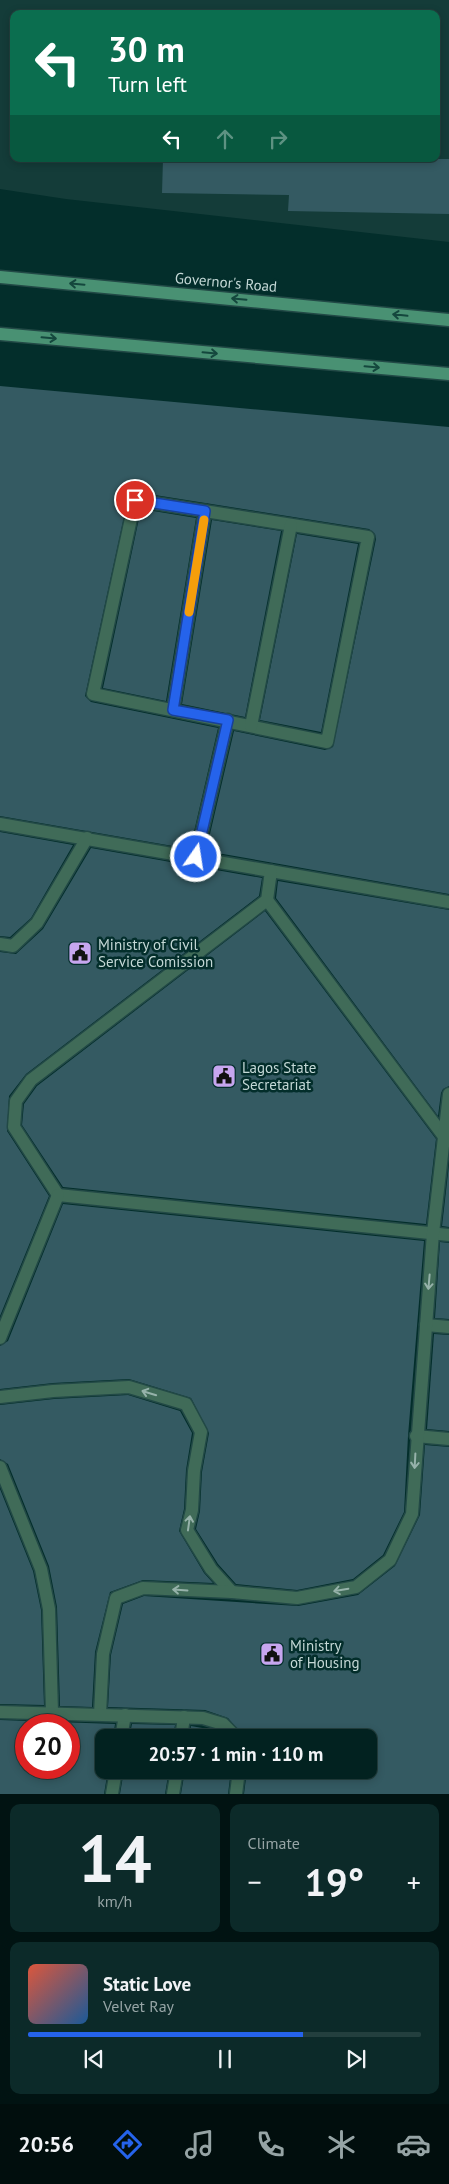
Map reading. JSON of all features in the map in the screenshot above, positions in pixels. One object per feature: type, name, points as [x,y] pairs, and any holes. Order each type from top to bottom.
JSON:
[{"type":"street","name":"Governor's Road","points":[[0,277],[449,320]]},
{"type":"street","points":[[0,334],[449,374]]},
{"type":"street","points":[[135,500],[291,525],[368,537],[328,742],[228,720],[93,694],[135,500]]},
{"type":"street","points":[[173,710],[205,511]]},
{"type":"street","points":[[252,726],[291,525]]},
{"type":"street","points":[[196,857],[228,720]]},
{"type":"street","points":[[0,824],[449,902]]},
{"type":"street","points":[[0,944],[13,946],[37,923],[87,838]]},
{"type":"street","points":[[271,871],[267,900],[445,1138]]},
{"type":"street","points":[[58,1195],[14,1127],[16,1101],[31,1080],[267,900]]},
{"type":"street","points":[[100,1714],[103,1654],[116,1598],[143,1588],[232,1592],[297,1598],[356,1587],[390,1560],[412,1514],[416,1436],[433,1233],[449,1094]]},
{"type":"street","points":[[58,1195],[449,1235]]},
{"type":"street","points":[[0,1338],[58,1195]]},
{"type":"street","points":[[426,1325],[449,1327]]},
{"type":"street","points":[[0,1397],[53,1390],[129,1387],[186,1404],[201,1432],[194,1471],[192,1510],[187,1530],[211,1569],[232,1592]]},
{"type":"street","points":[[416,1436],[449,1439]]},
{"type":"street","points":[[0,1467],[41,1569],[49,1609],[52,1712]]},
{"type":"street","points":[[0,1712],[52,1712],[203,1718],[223,1724],[228,1729]]},
{"type":"street","points":[[123,1729],[125,1715]]},
{"type":"street","points":[[182,1729],[184,1717]]},
{"type":"street","points":[[112,1794],[114,1779]]},
{"type":"street","points":[[174,1794],[176,1779]]},
{"type":"street","points":[[236,1794],[238,1779]]},
{"type":"shaded area","points":[[0,0],[449,0],[449,242],[66,199],[0,189]]},
{"type":"building","points":[[440,159],[449,159],[449,214],[288,211],[289,195],[162,193],[163,162],[440,162]]},
{"type":"building","points":[[0,386],[449,427],[449,894],[206,851],[234,731],[325,750],[333,747],[376,539],[375,534],[369,529],[136,492],[129,494],[85,696],[91,702],[218,728],[190,849],[0,816]]},
{"type":"building","points":[[141,509],[196,518],[166,701],[103,688]]},
{"type":"building","points":[[212,520],[281,531],[245,717],[182,704]]},
{"type":"building","points":[[297,534],[358,544],[321,732],[260,720]]},
{"type":"building","points":[[0,832],[73,845],[31,918],[10,937],[0,936]]},
{"type":"building","points":[[91,848],[262,878],[259,896],[26,1074],[9,1096],[7,1131],[49,1196],[0,1316],[0,952],[16,954],[43,929]]},
{"type":"building","points":[[278,881],[449,910],[449,1086],[443,1089],[441,1093],[438,1116],[276,898]]},
{"type":"building","points":[[265,911],[436,1139],[426,1224],[63,1187],[22,1125],[24,1104],[37,1086]]},
{"type":"building","points":[[449,1165],[449,1227],[442,1226]]},
{"type":"building","points":[[63,1204],[424,1241],[408,1436],[404,1512],[383,1555],[353,1579],[297,1590],[236,1584],[218,1564],[196,1529],[200,1511],[202,1472],[209,1433],[191,1398],[129,1379],[53,1383],[0,1389],[0,1346],[8,1341]]},
{"type":"building","points":[[440,1242],[449,1243],[449,1319],[435,1318]]},
{"type":"building","points":[[434,1334],[449,1335],[449,1431],[427,1429]]},
{"type":"building","points":[[128,1395],[180,1411],[192,1433],[186,1470],[184,1509],[179,1531],[204,1573],[213,1583],[143,1580],[110,1592],[95,1652],[92,1707],[60,1706],[57,1607],[49,1566],[8,1464],[0,1459],[0,1405],[54,1399]]},
{"type":"building","points":[[425,1445],[449,1447],[449,1794],[244,1794],[246,1779],[377,1779],[377,1729],[237,1729],[228,1718],[205,1710],[108,1707],[111,1655],[123,1604],[144,1596],[298,1606],[358,1595],[395,1566],[420,1515]]},
{"type":"building","points":[[0,1489],[33,1571],[41,1610],[44,1705],[0,1704]]},
{"type":"building","points":[[0,1720],[15,1721],[15,1779],[80,1779],[80,1723],[115,1724],[114,1729],[95,1729],[95,1779],[106,1779],[104,1794],[0,1794]]},
{"type":"building","points":[[132,1724],[175,1725],[174,1729],[131,1729]]},
{"type":"building","points":[[191,1726],[208,1729],[190,1729]]},
{"type":"building","points":[[122,1779],[168,1779],[165,1794],[120,1794]]},
{"type":"building","points":[[184,1779],[230,1779],[228,1794],[181,1794]]},
{"type":"slow traffic","points":[[189,612],[204,520]]},
{"type":"place","name":"Ministry of Civil Service Comission","points":[[80,953]]},
{"type":"place","name":"Lagos State Secretariat","points":[[224,1076]]},
{"type":"place","name":"Ministry of Housing","points":[[272,1654]]},
{"type":"route","points":[[135,500],[205,511],[173,710],[228,720],[196,857]]}]
